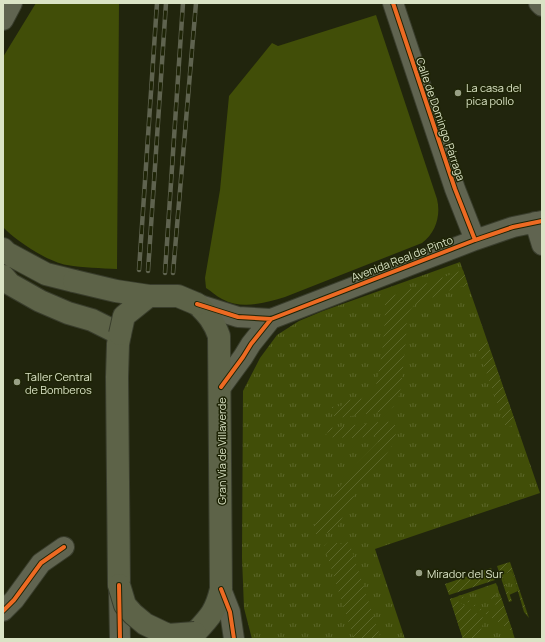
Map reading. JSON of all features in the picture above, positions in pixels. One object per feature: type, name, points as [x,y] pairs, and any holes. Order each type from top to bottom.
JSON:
[{"type":"main road","points":[[3,249],[7,253],[46,274],[116,291],[150,296]]},
{"type":"main road","points":[[3,276],[10,284],[40,301],[92,320],[120,334]]},
{"type":"main road","name":"Gran Vía de Villaverde","points":[[150,296],[178,296],[197,304],[208,314],[215,324],[219,336],[221,386],[221,589],[218,603],[199,636],[168,635],[145,624],[133,614],[126,605],[119,585],[118,344],[124,316],[150,296]]},
{"type":"street","points":[[3,20],[12,3]]},
{"type":"street","name":"Calle de Domingo Párraga","points":[[393,3],[455,189],[475,240]]},
{"type":"street","points":[[539,3],[542,6]]},
{"type":"street","points":[[539,222],[542,245]]},
{"type":"street","name":"Avenida Real de Pinto","points":[[197,304],[238,317],[271,319],[475,240],[512,227],[539,222]]},
{"type":"street","points":[[221,386],[271,319]]},
{"type":"street","points":[[3,611],[14,600],[41,563],[64,546]]},
{"type":"street","name":"Gran Vía de Villaverde","points":[[119,585],[120,639]]},
{"type":"street","points":[[221,589],[230,612],[234,639]]},
{"type":"green space","points":[[36,3],[119,3],[117,269],[79,267],[59,263],[33,250],[3,227],[3,57]]},
{"type":"green space","points":[[376,15],[437,199],[438,217],[434,229],[422,243],[285,297],[262,303],[245,305],[222,299],[206,288],[205,278],[220,190],[229,96],[272,43],[278,46]]},
{"type":"green space","points":[[460,262],[540,493],[375,549],[405,639],[252,639],[244,608],[242,558],[243,391],[260,358],[277,335],[299,321]]},
{"type":"green space","points":[[463,270],[468,285],[455,288],[414,305],[407,314],[401,387],[398,399],[393,407],[387,411],[337,418],[332,414],[332,407],[341,406],[348,400],[361,399],[375,390],[383,347],[385,303],[392,296]]},
{"type":"green space","points":[[487,342],[516,424],[506,428],[477,346]]},
{"type":"green space","points":[[387,421],[395,425],[396,440],[361,484],[335,532],[316,534],[313,528],[351,470],[378,442],[375,436],[355,438],[325,437],[330,428]]},
{"type":"green space","points":[[330,541],[340,544],[349,542],[381,639],[354,639],[324,546]]},
{"type":"green space","points":[[510,562],[529,618],[524,612],[512,571],[502,575],[512,601],[509,602],[497,566]]},
{"type":"green space","points":[[491,568],[495,580],[449,595],[445,584]]},
{"type":"green space","points":[[512,571],[518,591],[509,595],[502,575]]},
{"type":"green space","points":[[496,583],[515,639],[463,639],[450,599]]},
{"type":"green space","points":[[497,585],[498,588],[487,615],[458,596],[461,595],[486,612]]},
{"type":"green space","points":[[500,594],[513,632],[490,617]]},
{"type":"green space","points":[[453,598],[485,619],[477,639],[463,639],[450,599]]},
{"type":"railway","points":[[139,270],[157,3]]},
{"type":"railway","points":[[148,271],[166,3]]},
{"type":"railway","points":[[165,273],[183,3]]},
{"type":"railway","points":[[173,273],[196,3]]},
{"type":"cycle path","points":[[393,3],[455,189],[475,240]]},
{"type":"cycle path","points":[[197,304],[238,317],[271,319],[475,240],[513,227],[542,221]]},
{"type":"cycle path","points":[[221,387],[251,344],[271,319]]},
{"type":"cycle path","points":[[3,611],[14,600],[41,563],[64,547]]},
{"type":"cycle path","points":[[119,585],[120,639]]},
{"type":"cycle path","points":[[221,589],[230,612],[234,639]]},
{"type":"place","name":"La casa del pica pollo","points":[[458,93]]},
{"type":"place","name":"Taller Central de Bomberos","points":[[17,382]]},
{"type":"place","name":"Mirador del Sur","points":[[419,573]]}]
